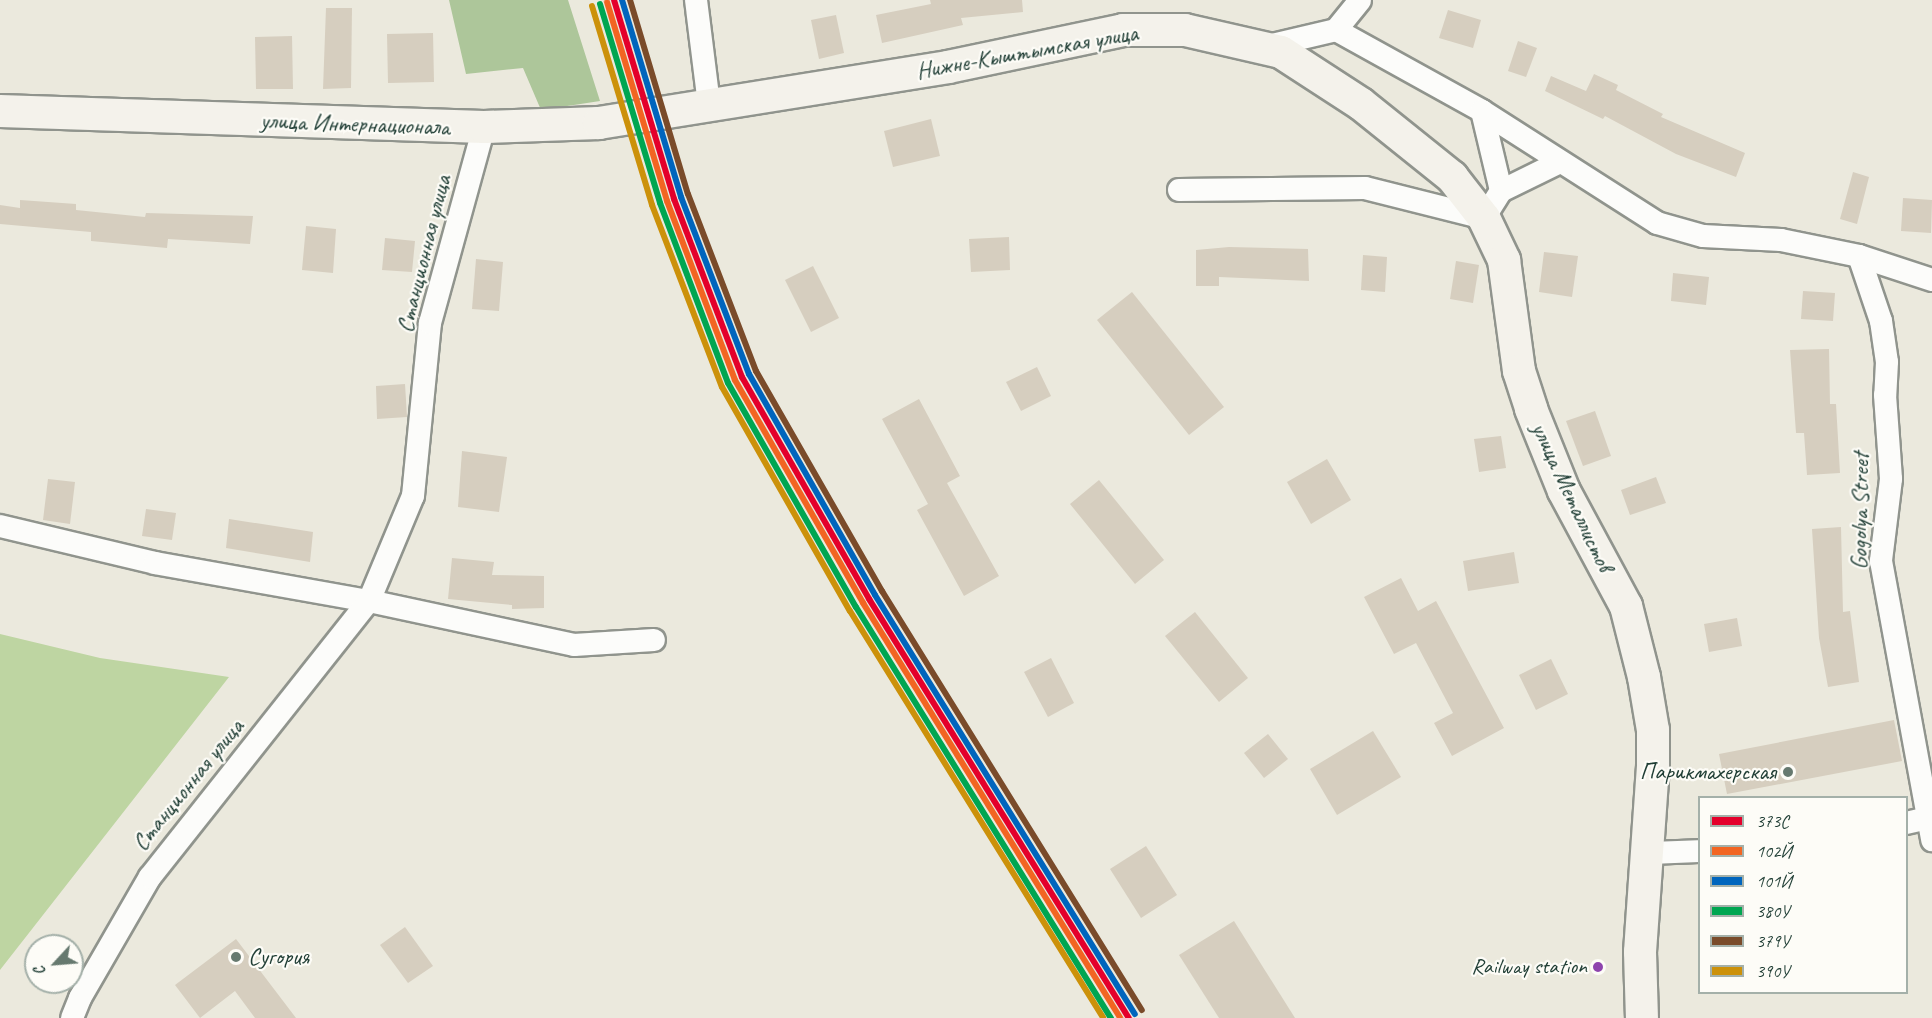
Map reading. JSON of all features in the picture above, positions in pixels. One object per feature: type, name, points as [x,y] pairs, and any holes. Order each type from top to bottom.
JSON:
[{"type":"main road","name":"Нижне-Кыштымская улица","points":[[709,105],[948,67],[1123,30],[1185,30],[1268,46]]},
{"type":"main road","name":"улица Металлистов","points":[[1268,46],[1316,71],[1409,141],[1452,177],[1484,218],[1504,260],[1519,371],[1531,409],[1564,491],[1626,606],[1635,632],[1653,730],[1649,853],[1640,951],[1642,1018]]},
{"type":"main road","name":"улица Интернационала","points":[[0,111],[484,127],[599,123],[709,105]]},
{"type":"street","points":[[696,0],[709,105]]},
{"type":"street","points":[[1360,0],[1336,30],[1482,111],[1657,223],[1703,236],[1781,240],[1859,256],[1932,280]]},
{"type":"street","name":"Нижне-Кыштымская улица","points":[[1268,46],[1336,30]]},
{"type":"street","points":[[1482,111],[1501,191]]},
{"type":"street","name":"Станционная улица","points":[[72,1018],[80,998],[150,877],[369,601],[413,496],[430,323],[484,127]]},
{"type":"street","points":[[1179,190],[1365,188],[1484,218],[1501,191],[1560,162]]},
{"type":"street","name":"Gogolya Street","points":[[1859,256],[1881,321],[1887,363],[1885,395],[1891,479],[1881,561],[1922,819],[1932,840]]},
{"type":"street","points":[[0,526],[155,563],[369,601],[574,645],[654,640]]},
{"type":"street","points":[[1649,853],[1698,851]]},
{"type":"green space","points":[[449,0],[568,0],[600,101],[541,110],[523,68],[466,74]]},
{"type":"green space","points":[[0,634],[100,658],[229,677],[28,934],[24,934],[24,939],[0,970]]},
{"type":"building","points":[[930,0],[1022,0],[1023,12],[961,18],[963,25],[882,43],[876,15],[931,4]]},
{"type":"building","points":[[326,8],[352,8],[351,88],[323,89]]},
{"type":"building","points":[[1448,10],[1481,20],[1473,48],[1439,38]]},
{"type":"building","points":[[836,15],[844,53],[819,59],[811,20]]},
{"type":"building","points":[[433,33],[434,82],[388,83],[387,34]]},
{"type":"building","points":[[292,36],[293,89],[256,89],[255,37]]},
{"type":"building","points":[[1518,41],[1537,48],[1526,77],[1508,71]]},
{"type":"building","points":[[1594,74],[1618,85],[1616,90],[1663,114],[1661,117],[1745,153],[1736,177],[1676,154],[1605,116],[1603,119],[1545,91],[1551,76],[1586,91]]},
{"type":"building","points":[[931,119],[940,156],[893,167],[884,131]]},
{"type":"building","points":[[1853,172],[1869,177],[1857,224],[1840,219]]},
{"type":"building","points":[[1903,198],[1932,200],[1931,233],[1901,231]]},
{"type":"building","points":[[20,200],[76,204],[76,210],[145,217],[146,213],[253,216],[250,244],[168,239],[167,248],[91,241],[91,232],[0,224],[0,205],[20,208]]},
{"type":"building","points":[[306,226],[336,229],[333,273],[302,270]]},
{"type":"building","points":[[1009,237],[1010,270],[971,272],[969,239]]},
{"type":"building","points":[[385,238],[415,241],[412,272],[382,270]]},
{"type":"building","points":[[1229,247],[1308,249],[1309,281],[1219,277],[1219,286],[1196,286],[1196,250]]},
{"type":"building","points":[[1544,252],[1578,256],[1572,297],[1539,292]]},
{"type":"building","points":[[1363,255],[1387,257],[1385,292],[1361,290]]},
{"type":"building","points":[[476,259],[503,262],[499,311],[472,309]]},
{"type":"building","points":[[1456,261],[1479,265],[1473,303],[1450,299]]},
{"type":"building","points":[[813,266],[839,318],[811,332],[785,280]]},
{"type":"building","points":[[1673,273],[1709,277],[1706,305],[1671,301]]},
{"type":"building","points":[[1803,291],[1835,293],[1833,321],[1801,319]]},
{"type":"building","points":[[1132,292],[1224,407],[1189,435],[1097,320]]},
{"type":"building","points":[[1829,349],[1830,404],[1836,404],[1840,473],[1807,475],[1804,433],[1796,433],[1790,350]]},
{"type":"building","points":[[1037,367],[1051,396],[1021,411],[1006,382]]},
{"type":"building","points":[[405,384],[407,417],[377,419],[376,386]]},
{"type":"building","points":[[919,399],[960,476],[947,483],[999,576],[964,596],[917,510],[928,504],[882,419]]},
{"type":"building","points":[[1595,411],[1611,456],[1583,466],[1566,421]]},
{"type":"building","points":[[1501,436],[1506,468],[1479,472],[1474,439]]},
{"type":"building","points":[[462,451],[507,457],[499,512],[458,507]]},
{"type":"building","points":[[1327,459],[1351,500],[1311,524],[1287,482]]},
{"type":"building","points":[[1656,477],[1666,503],[1630,515],[1621,490]]},
{"type":"building","points":[[48,479],[75,482],[70,524],[43,520]]},
{"type":"building","points":[[1099,480],[1164,560],[1135,584],[1070,504]]},
{"type":"building","points":[[146,509],[176,513],[172,540],[142,536]]},
{"type":"building","points":[[229,519],[313,532],[310,562],[226,548]]},
{"type":"building","points":[[1841,527],[1843,612],[1850,611],[1859,682],[1828,687],[1819,638],[1812,529]]},
{"type":"building","points":[[1514,552],[1519,583],[1468,591],[1463,561]]},
{"type":"building","points":[[452,558],[494,562],[492,575],[544,576],[544,608],[512,609],[512,605],[448,599]]},
{"type":"building","points":[[1401,578],[1418,611],[1436,601],[1504,728],[1452,756],[1434,723],[1453,713],[1416,643],[1394,654],[1364,597]]},
{"type":"building","points":[[1195,612],[1248,678],[1219,702],[1165,636]]},
{"type":"building","points":[[1737,618],[1742,646],[1709,652],[1704,624]]},
{"type":"building","points":[[1051,658],[1074,703],[1048,717],[1024,672]]},
{"type":"building","points":[[1551,659],[1568,694],[1536,710],[1519,675]]},
{"type":"building","points":[[1894,720],[1902,761],[1727,794],[1719,754]]},
{"type":"building","points":[[1373,731],[1401,777],[1337,815],[1310,769]]},
{"type":"building","points":[[1268,734],[1288,759],[1264,778],[1244,753]]},
{"type":"building","points":[[1146,846],[1177,895],[1141,918],[1110,869]]},
{"type":"building","points":[[1234,921],[1295,1018],[1219,1018],[1179,955]]},
{"type":"building","points":[[405,927],[433,966],[408,983],[380,945]]},
{"type":"building","points":[[236,939],[296,1018],[255,1018],[235,991],[200,1018],[175,985]]},
{"type":"transit line","name":"373C","points":[[614,0],[674,199],[742,377],[869,599],[1129,1018]]},
{"type":"transit line","name":"101Й","points":[[622,0],[681,197],[749,374],[875,595],[1135,1014]]},
{"type":"transit line","name":"379У","points":[[630,0],[688,194],[756,371],[882,591],[1142,1010]]},
{"type":"transit line","name":"102Й","points":[[607,2],[667,201],[735,380],[863,603],[1120,1018]]},
{"type":"transit line","name":"380У","points":[[600,4],[660,203],[728,383],[856,607],[1111,1018]]},
{"type":"transit line","name":"390У","points":[[592,6],[652,205],[722,387],[850,611],[1103,1018]]},
{"type":"place","name":"Парикмахерская","points":[[1788,772]]},
{"type":"place","name":"Сугория","points":[[236,957]]},
{"type":"place","name":"Railway station","points":[[1598,967]]}]
